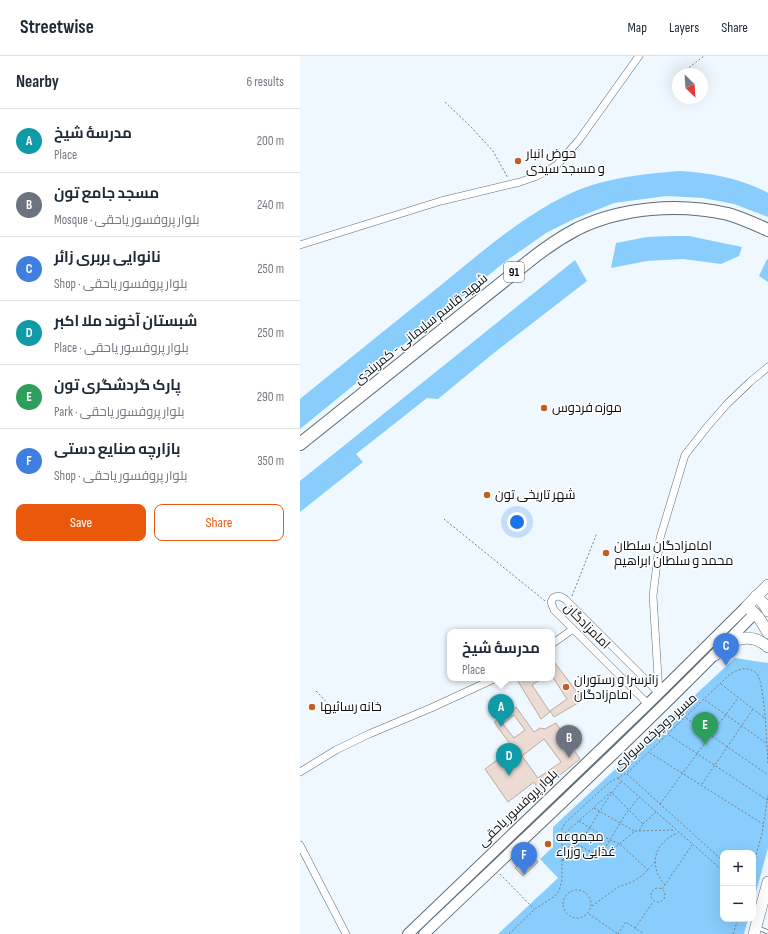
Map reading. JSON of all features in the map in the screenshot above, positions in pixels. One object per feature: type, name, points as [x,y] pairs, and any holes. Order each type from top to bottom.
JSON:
[{"type":"highway","name":"شهید قاسم سلیمانی - کمربندی","points":[[300,444],[517,270],[553,243],[578,229],[621,214],[646,209],[671,208],[702,210],[728,214],[768,230]]},
{"type":"main road","name":"بلوار پروفسور یاحقی","points":[[424,934],[609,759],[715,655],[761,608],[768,585]]},
{"type":"main road","name":"بلوار پروفسور یاحقی","points":[[408,934],[648,704],[706,646],[761,608]]},
{"type":"main road","points":[[761,608],[768,633]]},
{"type":"main road","points":[[706,646],[715,655],[726,644],[739,639],[753,638],[761,641],[768,647]]},
{"type":"main road","points":[[755,930],[768,882]]},
{"type":"street","points":[[300,245],[442,201],[537,176],[557,165],[579,140],[640,56]]},
{"type":"street","points":[[659,693],[653,596],[660,538],[685,455],[727,404],[768,367]]},
{"type":"street","name":"امامزادگان","points":[[648,704],[552,607],[551,602],[553,598],[561,596],[569,602],[659,693]]},
{"type":"street","points":[[555,642],[573,629]]},
{"type":"street","points":[[300,772],[336,750],[369,734],[490,681]]},
{"type":"street","points":[[300,846],[346,934]]},
{"type":"lane","points":[[755,930],[768,932]]},
{"type":"path","points":[[689,68],[704,56]]},
{"type":"path","points":[[444,102],[471,127],[493,151],[511,184]]},
{"type":"path","points":[[444,520],[552,607]]},
{"type":"path","points":[[569,602],[596,533]]},
{"type":"path","name":"مسیر دوچرخه سواری","points":[[509,934],[535,909],[555,896],[559,891],[562,880],[562,829],[565,823],[600,791],[627,773],[686,718],[729,675],[739,670],[748,669],[753,671],[760,679],[766,720],[768,765]]},
{"type":"path","points":[[721,684],[766,720]]},
{"type":"path","points":[[316,691],[332,708]]},
{"type":"path","points":[[660,804],[738,698]]},
{"type":"path","points":[[704,699],[767,744]]},
{"type":"path","points":[[702,785],[753,709]]},
{"type":"path","points":[[686,718],[768,775]]},
{"type":"path","points":[[668,734],[767,800]]},
{"type":"path","points":[[649,752],[764,824]]},
{"type":"path","points":[[627,773],[720,858]]},
{"type":"path","points":[[618,778],[720,869]]},
{"type":"path","points":[[597,855],[562,836],[622,781]]},
{"type":"path","points":[[611,792],[643,824]]},
{"type":"path","points":[[562,860],[574,851],[601,812],[611,792]]},
{"type":"path","points":[[756,855],[764,824],[768,795]]},
{"type":"path","points":[[602,854],[620,823],[639,797]]},
{"type":"path","points":[[594,808],[634,831],[676,830]]},
{"type":"path","points":[[639,831],[643,824],[656,812]]},
{"type":"path","points":[[579,821],[610,840],[620,844],[648,870]]},
{"type":"path","points":[[562,860],[602,854],[620,844],[634,831]]},
{"type":"path","points":[[591,907],[618,887],[632,882],[643,875],[655,862],[659,849],[664,840],[679,832]]},
{"type":"path","points":[[662,889],[693,845]]},
{"type":"path","points":[[655,862],[656,870],[660,879],[665,885]]},
{"type":"path","points":[[494,868],[535,909]]},
{"type":"path","points":[[654,902],[651,898],[652,891],[656,888],[662,889]]},
{"type":"path","points":[[654,902],[658,903],[664,899],[665,894],[662,889]]},
{"type":"path","points":[[581,890],[589,895],[591,907],[589,913],[581,918],[571,917],[564,911],[563,901],[572,891],[581,890]]},
{"type":"path","points":[[635,928],[654,902]]},
{"type":"path","points":[[589,913],[618,934],[626,922],[644,934]]},
{"type":"path","points":[[733,934],[737,922]]},
{"type":"shaded area","points":[[680,171],[725,177],[768,193],[768,217],[734,204],[703,198],[666,196],[614,203],[574,219],[546,233],[506,261],[300,429],[300,399],[482,251],[532,215],[567,195],[594,184],[637,175]]},
{"type":"shaded area","points":[[689,236],[742,247],[739,256],[721,264],[683,259],[647,261],[611,268],[616,243],[647,237]]},
{"type":"shaded area","points":[[767,259],[768,260],[768,282],[759,276]]},
{"type":"shaded area","points":[[575,260],[587,281],[495,352],[438,399],[427,398],[356,454],[363,462],[300,512],[300,481]]},
{"type":"shaded area","points":[[735,658],[768,663],[768,848],[756,892],[756,850],[720,850],[720,922],[747,922],[744,934],[498,934],[558,878],[540,859],[553,847],[553,827]]},
{"type":"building","name":"زائرسرا و رستوران امام‌زادگان","points":[[555,663],[583,700],[554,717],[550,711],[567,699],[555,681]]},
{"type":"building","name":"زائرسرا و رستوران امام‌زادگان","points":[[518,681],[538,681],[532,685],[550,712],[541,719]]},
{"type":"building","points":[[516,707],[534,732],[540,728],[545,729],[556,723],[580,759],[540,791],[534,782],[508,802],[485,769],[513,748],[494,722]],"holes":[[[514,715],[525,730],[514,738],[503,724]],[[544,739],[561,762],[538,778],[522,756]]]},
{"type":"building","points":[[530,853],[538,862],[523,876],[515,868]]},
{"type":"place","name":"حوض انبار و مسجد سیدی","points":[[518,161]]},
{"type":"place","name":"موزه فردوس","points":[[544,408]]},
{"type":"place","name":"شهر تاریخی تون","points":[[487,495]]},
{"type":"place","name":"امامزادگان سلطان محمد و سلطان ابراهیم","points":[[606,553]]},
{"type":"place","name":"نانوایی بربری زائر","points":[[726,666]]},
{"type":"place","name":"زائرسرا و رستوران امام‌زادگان","points":[[566,687]]},
{"type":"place","name":"خانه رسائیها","points":[[312,707]]},
{"type":"place","name":"مدرسهٔ شیخ","points":[[501,727]]},
{"type":"place","name":"پارک گردشگری تون","points":[[705,745]]},
{"type":"place","name":"مسجد جامع تون","points":[[569,758]]},
{"type":"place","name":"شبستان آخوند ملا اکبر","points":[[509,776]]},
{"type":"place","name":"مجموعه غذایی وزراء","points":[[548,844]]},
{"type":"place","name":"بازارچه صنایع دستی","points":[[524,875]]}]
